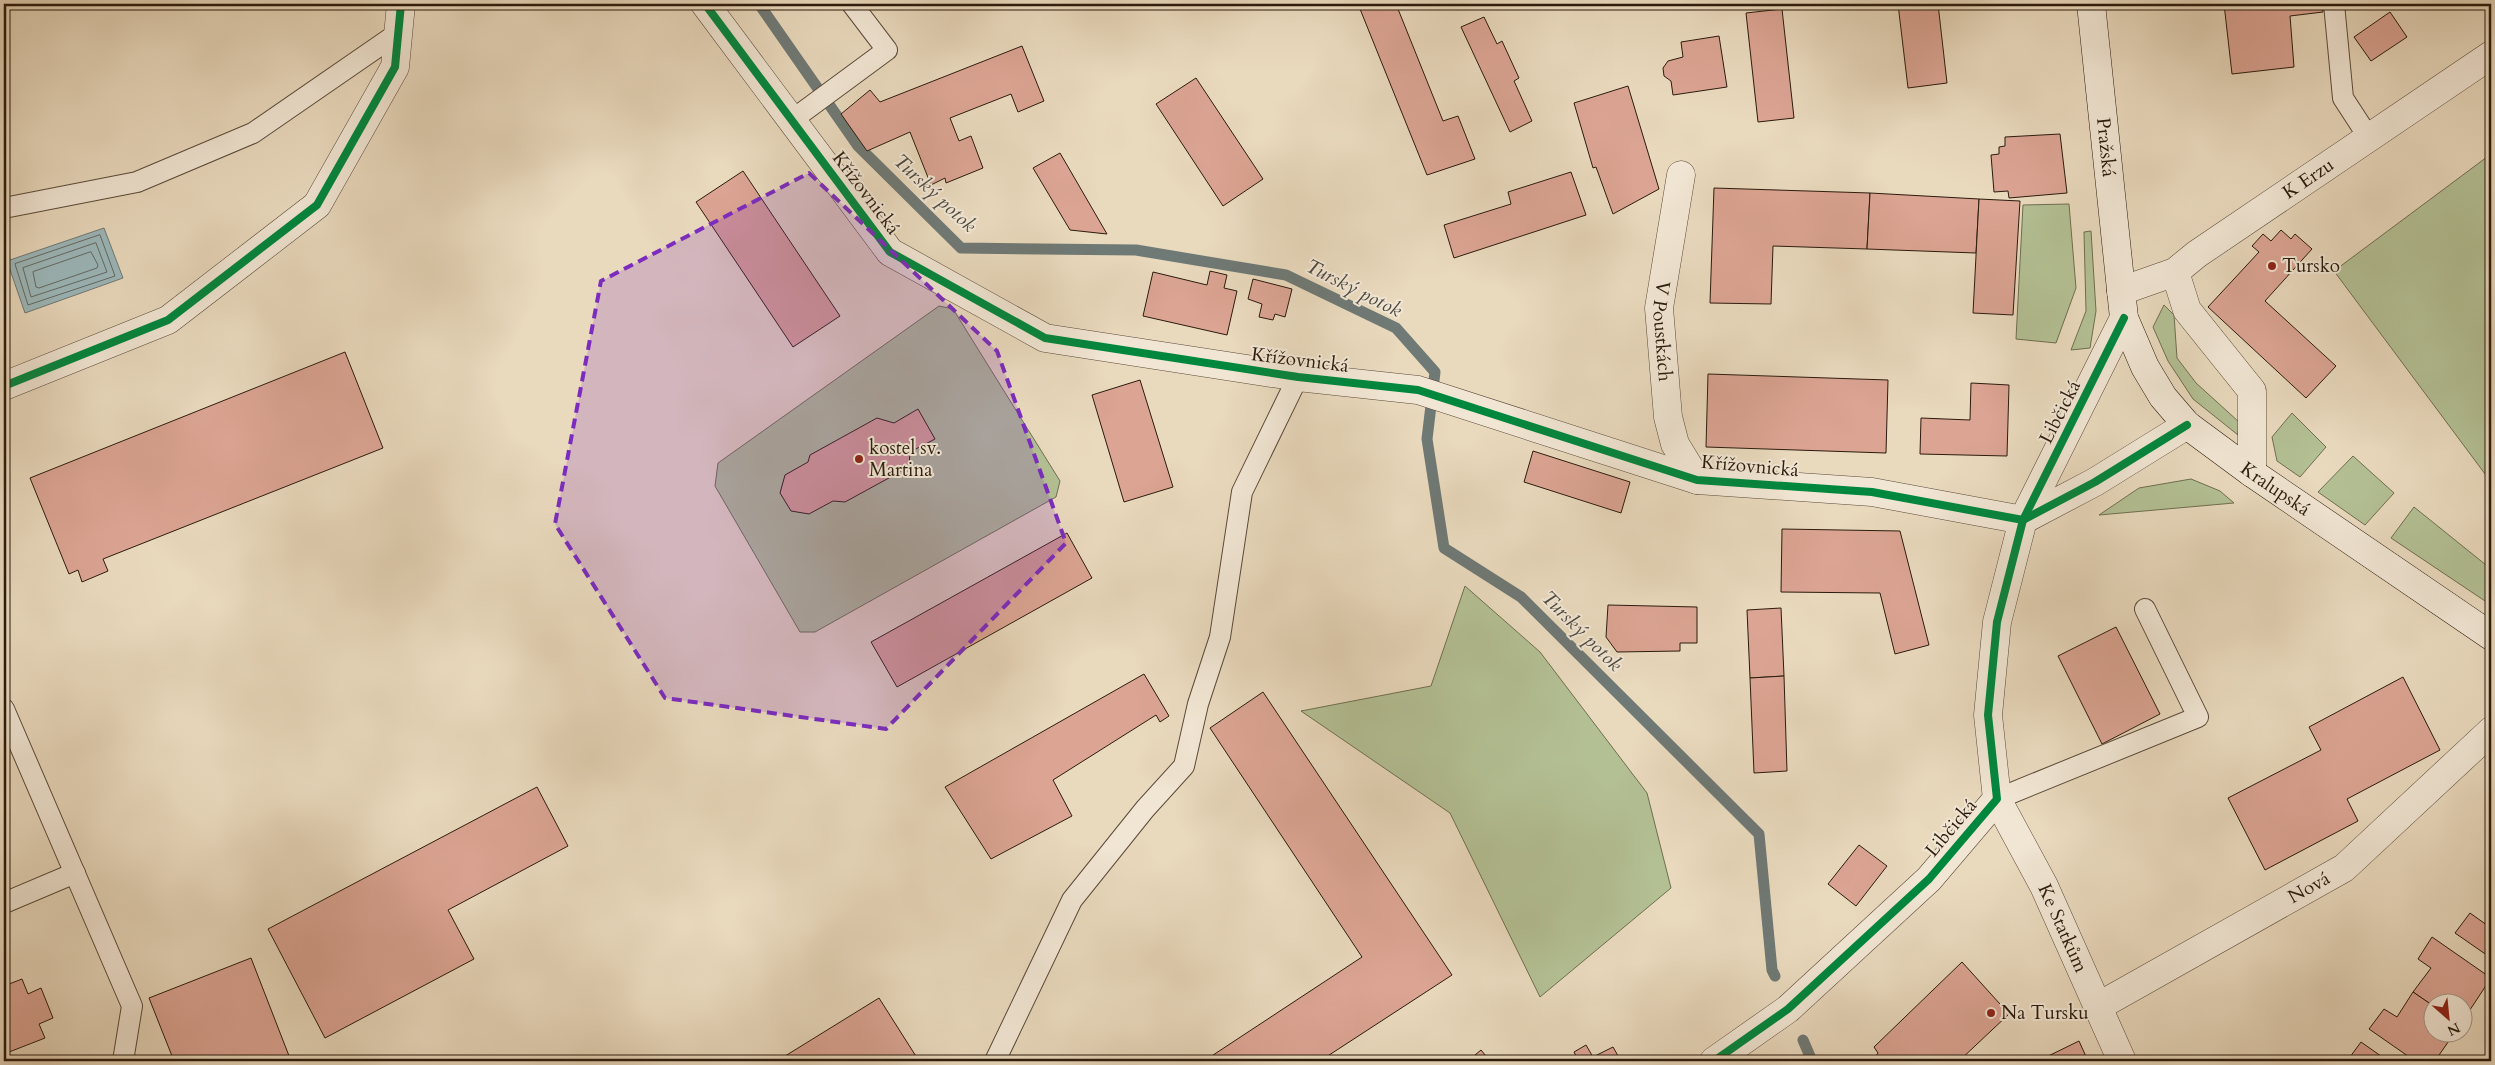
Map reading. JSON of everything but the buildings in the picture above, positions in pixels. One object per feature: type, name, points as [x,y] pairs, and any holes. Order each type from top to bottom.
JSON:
[{"type":"street","points":[[4,386],[168,320],[317,205],[396,67],[401,4]]},
{"type":"street","name":"Křížovnická","points":[[705,4],[890,252],[1046,338],[1298,377],[1418,390],[1457,401],[1697,480],[1872,492],[2023,520]]},
{"type":"street","name":"Pražská","points":[[2092,4],[2122,291]]},
{"type":"street","name":"K Erzu","points":[[2122,291],[2175,272],[2197,254],[2491,55]]},
{"type":"street","name":"V Poustkách","points":[[1681,175],[1659,308],[1668,417],[1675,444],[1697,480]]},
{"type":"street","points":[[2175,272],[2187,310],[2252,391],[2252,473]]},
{"type":"street","name":"Kralupská","points":[[2122,291],[2124,318],[2145,368],[2163,397],[2187,426],[2252,473],[2491,636]]},
{"type":"street","name":"Libčická","points":[[1714,1061],[1788,1009],[1929,879],[1997,799],[1988,714],[1997,622],[2023,520],[2124,318]]},
{"type":"street","points":[[2023,520],[2095,482],[2187,426]]},
{"type":"street","name":"Nová","points":[[2099,1006],[2344,868],[2491,731]]},
{"type":"street","name":"Ke Statkům","points":[[1997,799],[2044,886],[2122,1061]]},
{"type":"lane","points":[[792,120],[887,50],[852,4]]},
{"type":"lane","points":[[2334,4],[2343,98],[2369,138]]},
{"type":"lane","points":[[4,208],[137,182],[253,132],[398,33]]},
{"type":"lane","points":[[995,1061],[1072,900],[1144,809],[1184,766],[1198,704],[1220,637],[1242,492],[1298,377]]},
{"type":"lane","points":[[1997,799],[2198,717],[2145,609]]},
{"type":"lane","points":[[4,709],[132,1006],[123,1061]]},
{"type":"lane","points":[[4,903],[74,874]]},
{"type":"highlighted area","points":[[809,173],[997,351],[1066,543],[886,729],[665,698],[555,524],[601,281]]},
{"type":"green space","points":[[2491,154],[2491,482],[2334,271]]},
{"type":"green space","points":[[2069,204],[2076,288],[2056,343],[2016,339],[2023,205]]},
{"type":"green space","points":[[2091,231],[2096,311],[2090,348],[2071,350],[2086,311],[2084,232]]},
{"type":"green space","points":[[2164,305],[2174,315],[2177,358],[2196,383],[2239,422],[2238,435],[2193,399],[2168,361],[2153,327]]},
{"type":"green space","points":[[939,306],[953,309],[1060,481],[1056,497],[815,632],[800,632],[715,486],[718,463]]},
{"type":"green space","points":[[2292,413],[2326,447],[2300,477],[2277,461],[2272,437]]},
{"type":"green space","points":[[2353,456],[2394,493],[2365,525],[2318,492]]},
{"type":"green space","points":[[2191,479],[2220,491],[2234,503],[2099,515],[2139,488]]},
{"type":"green space","points":[[2414,507],[2491,569],[2491,605],[2391,538]]},
{"type":"green space","points":[[1465,586],[1540,652],[1647,793],[1671,888],[1540,997],[1450,813],[1301,711],[1431,686]]},
{"type":"water","points":[[104,228],[123,278],[25,313],[7,261]]},
{"type":"waterway","name":"Turský potok","points":[[759,4],[858,146],[961,248],[1136,250],[1286,275],[1396,328],[1435,372],[1427,439],[1444,548],[1521,597],[1759,834],[1772,970],[1775,976]]},
{"type":"waterway","name":"Turský potok","points":[[1803,1040],[1812,1061]]},
{"type":"cycle path","points":[[4,386],[168,320],[317,205],[395,67],[401,4]]},
{"type":"cycle path","points":[[705,4],[890,252],[1045,338],[1298,377],[1418,390],[1697,480],[1872,492],[2023,520]]},
{"type":"cycle path","points":[[1714,1061],[1788,1009],[1929,879],[1997,799],[1988,715],[1997,622],[2023,520],[2124,318]]},
{"type":"cycle path","points":[[2023,520],[2095,482],[2187,425]]},
{"type":"place","name":"Tursko","points":[[2272,266]]},
{"type":"place","name":"kostel sv. Martina","points":[[859,459]]},
{"type":"place","name":"Na Tursku","points":[[1991,1013]]}]
